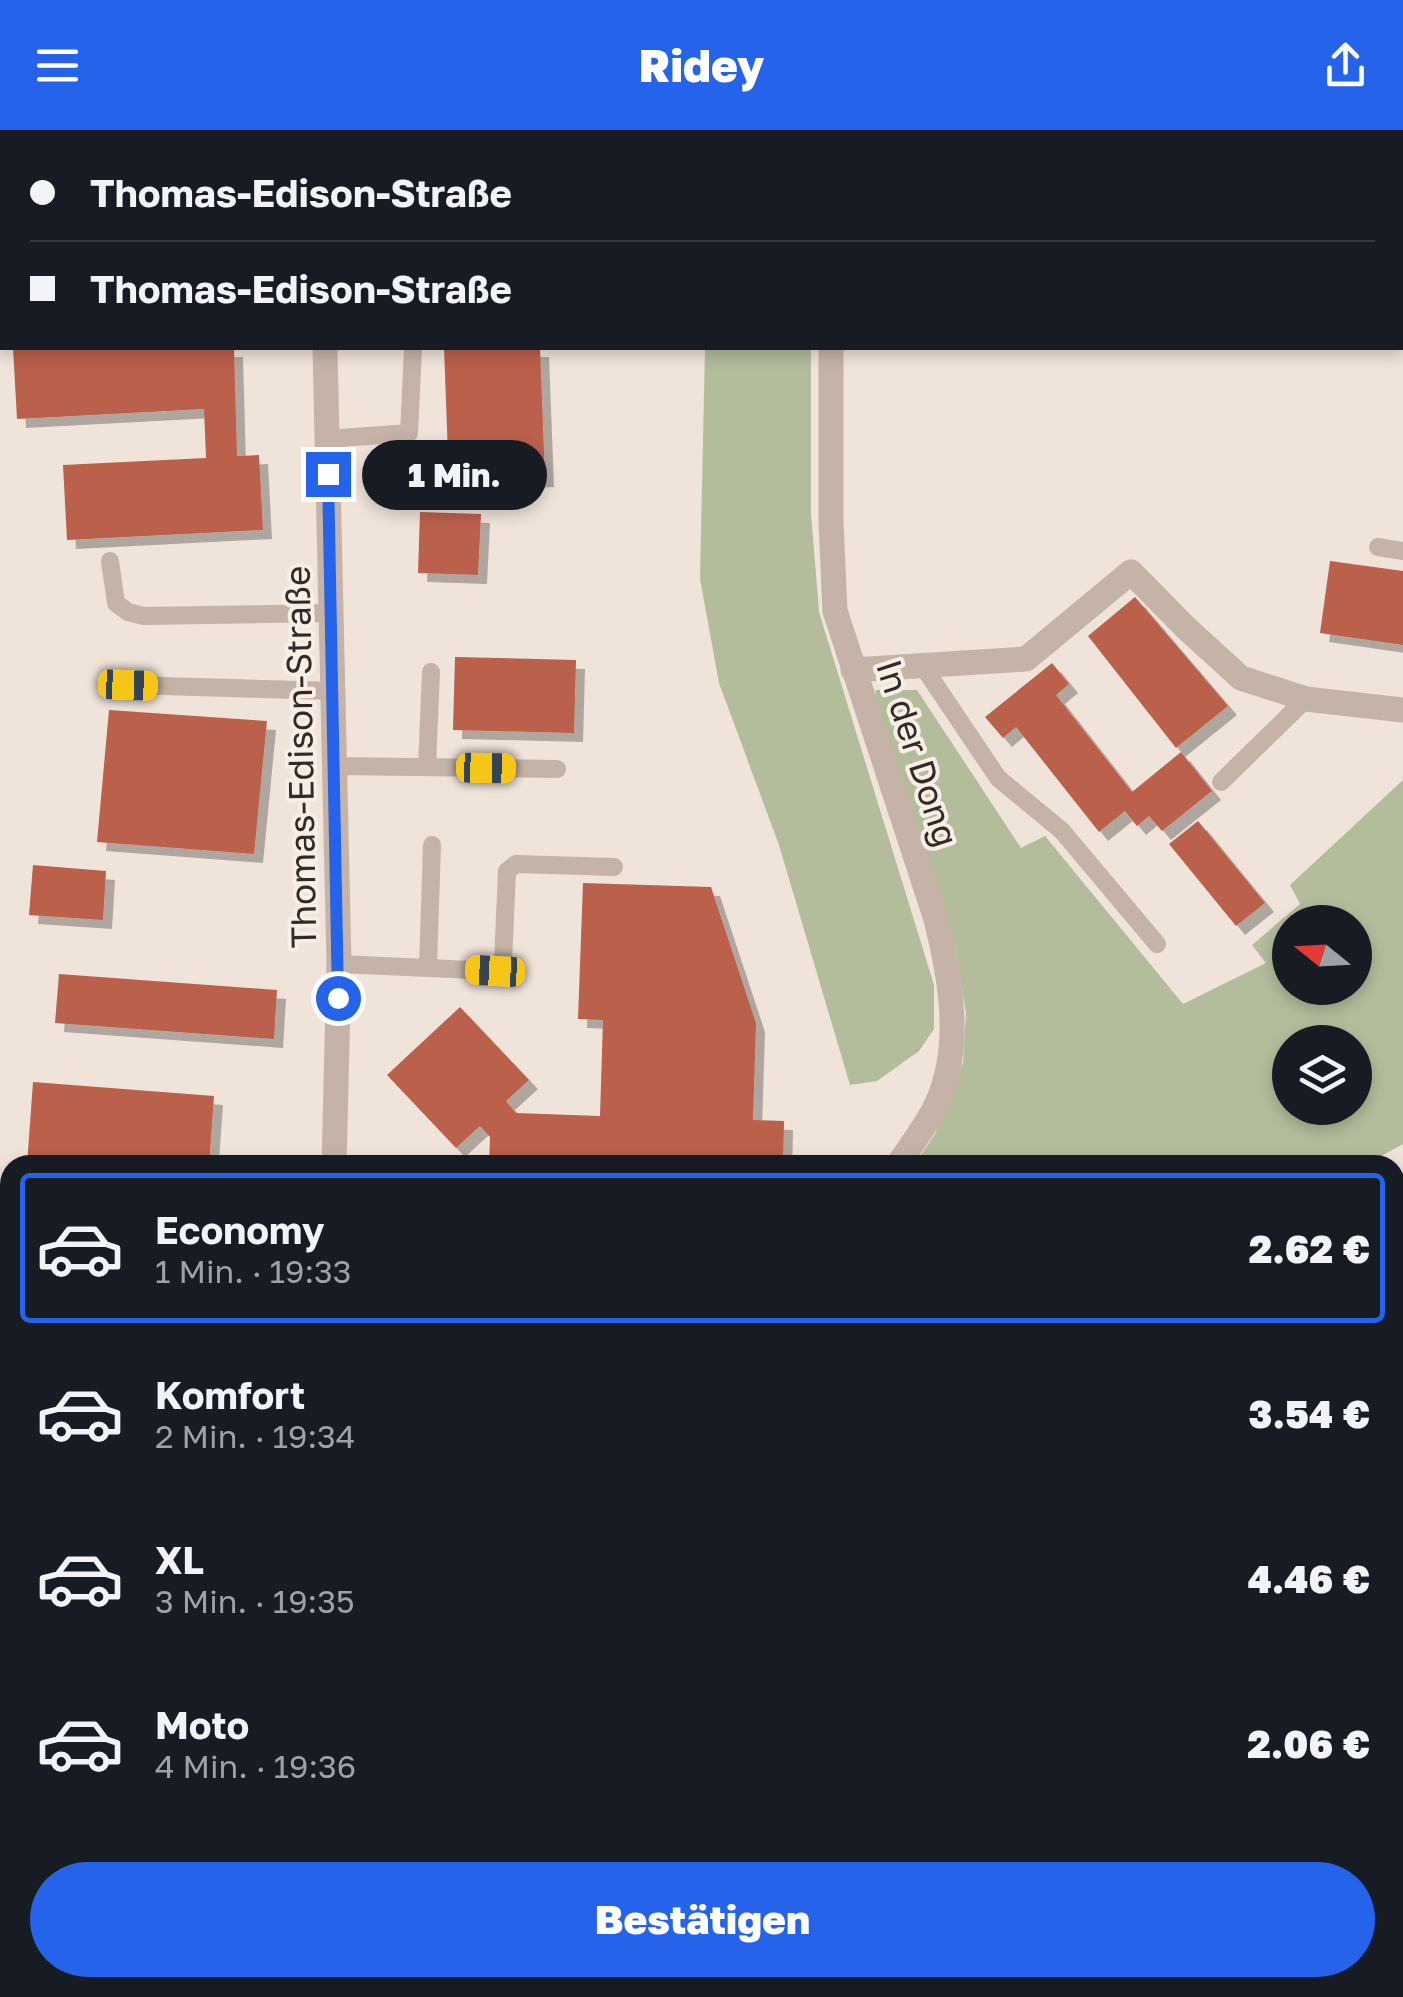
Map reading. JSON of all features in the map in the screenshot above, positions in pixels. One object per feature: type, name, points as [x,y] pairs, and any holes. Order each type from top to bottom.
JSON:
[{"type":"street","name":"Thomas-Edison-Straße","points":[[325,350],[340,964],[334,1155]]},
{"type":"street","name":"In der Dong","points":[[832,350],[831,522],[836,611],[945,954],[952,1012],[951,1044],[934,1110],[905,1155]]},
{"type":"street","points":[[853,670],[1026,659],[1131,572],[1242,678],[1306,699],[1403,710]]},
{"type":"lane","points":[[327,439],[409,433],[413,350]]},
{"type":"lane","points":[[1378,547],[1403,551]]},
{"type":"lane","points":[[110,561],[116,604],[144,616],[332,612]]},
{"type":"lane","points":[[922,666],[998,778],[1062,831],[1157,944]]},
{"type":"lane","points":[[427,767],[431,672]]},
{"type":"lane","points":[[128,685],[334,691]]},
{"type":"lane","points":[[1221,782],[1306,699]]},
{"type":"lane","points":[[335,766],[557,770]]},
{"type":"lane","points":[[428,968],[432,844]]},
{"type":"lane","points":[[340,964],[495,971],[503,962],[507,871],[516,864],[614,867]]},
{"type":"green space","points":[[705,350],[811,350],[811,514],[819,612],[934,985],[934,1029],[919,1051],[877,1081],[850,1085],[779,845],[719,683],[700,579]]},
{"type":"green space","points":[[876,690],[917,690],[1021,848],[1045,836],[1183,1004],[1266,963],[1252,945],[1272,928],[1272,1005],[1372,1005],[1372,905],[1299,905],[1290,885],[1403,780],[1403,1144],[1383,1155],[921,1155],[935,1134],[963,1063],[966,1013],[955,946],[873,711]]},
{"type":"building","points":[[13,350],[234,350],[237,456],[259,455],[263,530],[67,540],[63,465],[206,458],[204,409],[17,419]]},
{"type":"building","points":[[444,350],[540,350],[545,478],[449,482]]},
{"type":"building","points":[[420,512],[481,514],[478,575],[418,573]]},
{"type":"building","points":[[1330,561],[1403,571],[1403,645],[1320,633]]},
{"type":"building","points":[[1135,597],[1228,706],[1176,748],[1088,636]]},
{"type":"building","points":[[455,657],[576,660],[574,733],[453,730]]},
{"type":"building","points":[[1052,663],[1069,684],[1056,695],[1132,792],[1181,752],[1212,791],[1162,831],[1149,816],[1137,826],[1125,811],[1099,832],[1016,727],[1003,738],[985,717]]},
{"type":"building","points":[[109,710],[267,721],[254,854],[97,842]]},
{"type":"building","points":[[1198,821],[1265,903],[1236,926],[1169,844]]},
{"type":"building","points":[[33,865],[106,871],[103,920],[29,915]]},
{"type":"building","points":[[583,883],[711,887],[756,1023],[753,1120],[784,1121],[783,1155],[489,1155],[490,1137],[480,1126],[456,1148],[387,1075],[460,1007],[529,1080],[506,1101],[516,1113],[600,1116],[603,1020],[578,1019]]},
{"type":"building","points":[[59,974],[277,990],[274,1039],[55,1023]]},
{"type":"building","points":[[33,1082],[214,1096],[210,1155],[28,1155]]},
{"type":"route","points":[[328,474],[338,998]]}]
